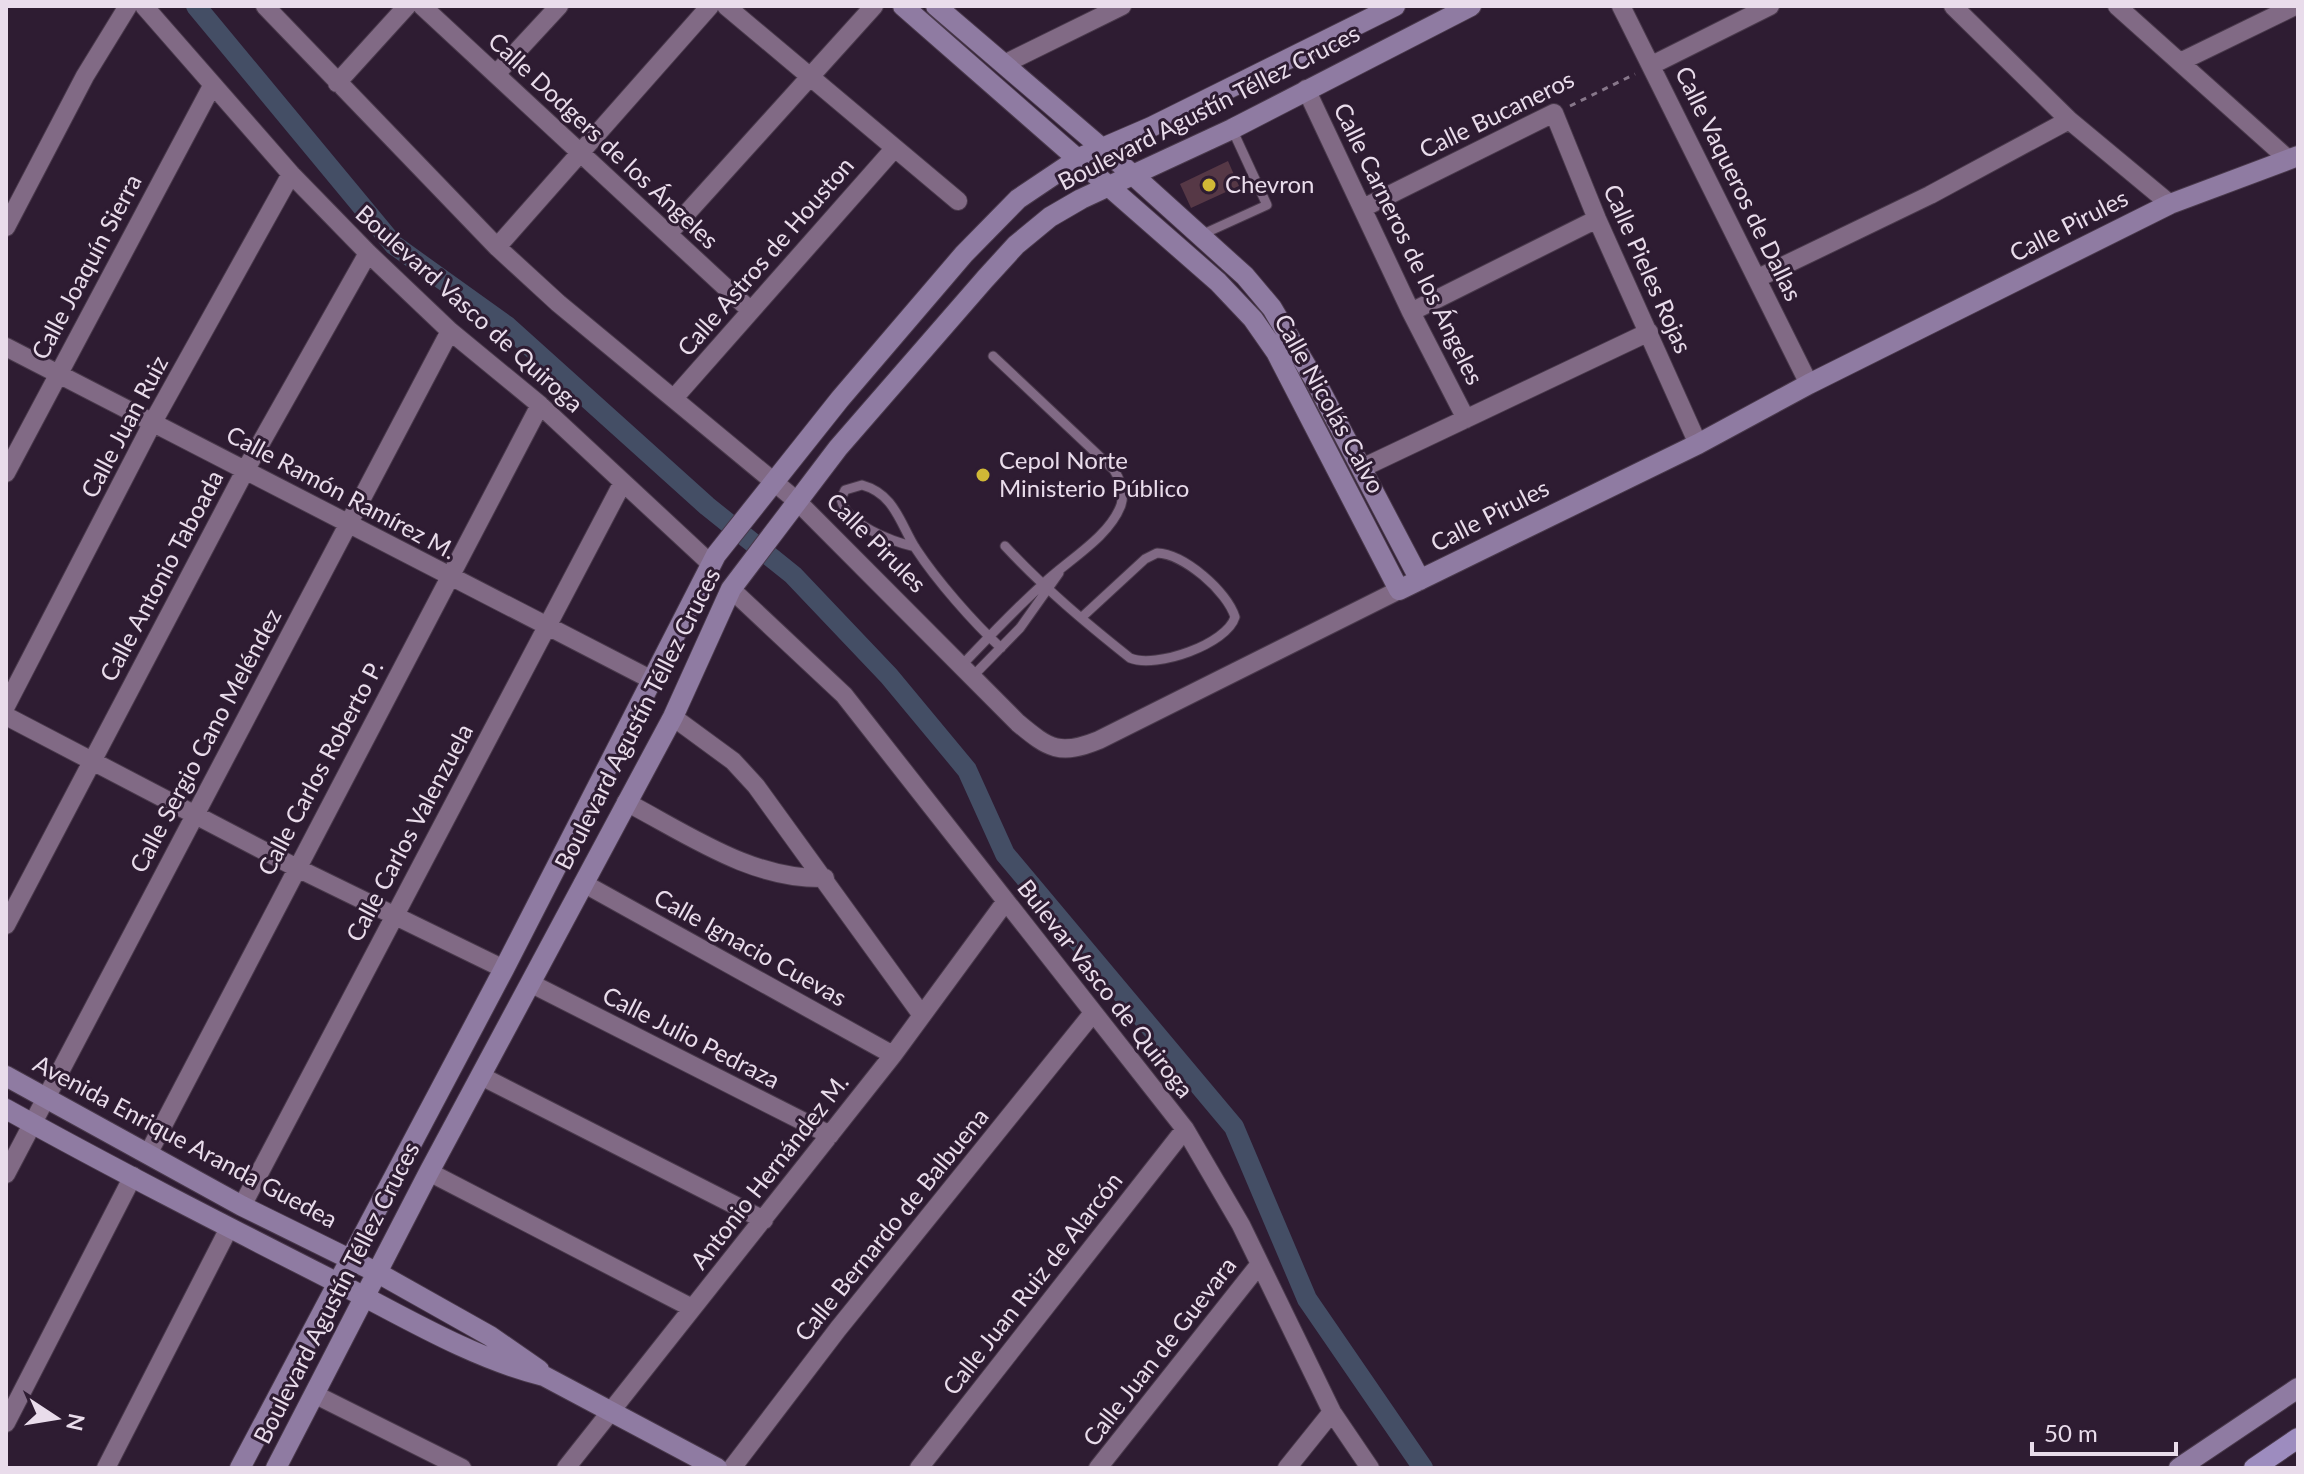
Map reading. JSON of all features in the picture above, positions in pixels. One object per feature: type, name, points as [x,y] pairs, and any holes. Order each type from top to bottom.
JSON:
[{"type":"main road","points":[[2254,1468],[2298,1438]]},
{"type":"street","points":[[6,227],[85,76],[128,6]]},
{"type":"street","name":"Boulevard Vasco de Quiroga","points":[[144,6],[291,174],[368,253],[450,331],[540,405],[622,484],[716,556]]},
{"type":"street","name":"Calle Pirules","points":[[265,6],[497,247],[558,303],[774,480],[967,671],[1041,742],[1054,749],[1082,747],[1698,444],[1809,384],[2170,204],[2293,157]]},
{"type":"street","points":[[337,83],[407,6]]},
{"type":"street","name":"Calle Dodgers de los Ángeles","points":[[422,6],[751,311]]},
{"type":"street","points":[[496,74],[559,6]]},
{"type":"street","points":[[497,247],[710,6]]},
{"type":"street","points":[[726,6],[893,150],[958,201]]},
{"type":"street","points":[[668,234],[874,6]]},
{"type":"street","name":"Calle Nicolás Calvo","points":[[903,6],[1218,282],[1253,319],[1276,352],[1399,590]]},
{"type":"street","name":"Calle Nicolás Calvo","points":[[936,6],[1200,235],[1245,276],[1272,308],[1362,468],[1420,580]]},
{"type":"street","name":"Boulevard Agustín Téllez Cruces","points":[[240,1468],[335,1282],[504,969],[716,556],[750,510],[991,224],[1026,193],[1079,158],[1151,127],[1395,6]]},
{"type":"street","name":"Boulevard Agustín Téllez Cruces","points":[[276,1468],[429,1172],[673,717],[731,589],[838,448],[1016,245],[1050,217],[1109,185],[1232,129],[1471,6]]},
{"type":"street","name":"Calle Vaqueros de Dallas","points":[[1621,6],[1809,384]]},
{"type":"street","points":[[1652,65],[1770,6]]},
{"type":"street","points":[[1953,6],[2069,120],[2170,204]]},
{"type":"street","points":[[2117,6],[2293,157]]},
{"type":"street","points":[[2180,62],[2295,6]]},
{"type":"street","points":[[1004,64],[1116,7]]},
{"type":"street","name":"Calle Joaquín Sierra","points":[[6,473],[212,86]]},
{"type":"street","name":"Calle Carneros de los Ángeles","points":[[1306,89],[1411,312],[1466,419]]},
{"type":"street","name":"Calle Bucaneros","points":[[1363,208],[1554,113]]},
{"type":"street","name":"Calle Pieles Rojas","points":[[1554,113],[1597,219],[1698,444]]},
{"type":"street","points":[[1758,278],[1930,195],[2069,120]]},
{"type":"street","name":"Calle Astros de Houston","points":[[675,397],[893,150]]},
{"type":"street","name":"Calle Juan Ruiz","points":[[6,706],[153,422],[291,174]]},
{"type":"street","points":[[1411,312],[1597,219]]},
{"type":"street","name":"Calle Antonio Taboada","points":[[6,925],[246,469],[368,253]]},
{"type":"street","name":"Calle Sergio Cano Meléndez","points":[[6,1174],[450,331]]},
{"type":"street","points":[[1362,468],[1649,332]]},
{"type":"street","name":"Calle Ramón Ramírez M.","points":[[6,347],[654,681]]},
{"type":"street","name":"Calle Carlos Roberto P.","points":[[148,1154],[295,867],[540,405]]},
{"type":"street","name":"Calle Carlos Valenzuela","points":[[242,1206],[622,484]]},
{"type":"street","name":"Bulevar Vasco de Quiroga","points":[[731,589],[844,695],[1185,1129],[1212,1171],[1332,1412],[1370,1468]]},
{"type":"street","points":[[6,716],[295,867],[504,969]]},
{"type":"street","points":[[673,717],[733,761],[825,878],[921,1014]]},
{"type":"street","points":[[626,802],[745,864],[793,879],[825,878]]},
{"type":"street","name":"Calle Ignacio Cuevas","points":[[583,883],[893,1055]]},
{"type":"street","name":"Antonio Hernández M.","points":[[566,1468],[893,1055],[1006,901]]},
{"type":"street","name":"Calle Julio Pedraza","points":[[530,983],[830,1135]]},
{"type":"street","name":"Calle Bernardo de Balbuena","points":[[732,1468],[1093,1013]]},
{"type":"street","name":"Avenida Enrique Aranda Guedea","points":[[6,1076],[242,1206],[378,1273],[511,1349],[544,1376]]},
{"type":"street","points":[[481,1076],[764,1220]]},
{"type":"street","name":"Avenida Enrique Aranda Guedea","points":[[6,1109],[335,1282],[457,1342],[544,1376],[717,1468]]},
{"type":"street","name":"Calle Juan Ruiz de Alarcón","points":[[919,1468],[1185,1129]]},
{"type":"street","points":[[429,1172],[692,1308]]},
{"type":"street","points":[[6,1423],[133,1176]]},
{"type":"street","points":[[106,1468],[229,1228]]},
{"type":"street","name":"Calle Juan de Guevara","points":[[1098,1468],[1259,1265]]},
{"type":"street","points":[[2179,1468],[2298,1388]]},
{"type":"street","points":[[314,1394],[462,1468]]},
{"type":"street","points":[[1287,1468],[1332,1412]]},
{"type":"lane","points":[[1200,235],[1267,205],[1232,129]]},
{"type":"lane","points":[[967,671],[1001,648],[1063,566],[1116,515],[1122,502],[1122,484],[1114,470],[1085,439],[993,356]]},
{"type":"lane","points":[[915,547],[891,540],[846,511],[841,499],[845,490],[862,485],[884,497],[906,525],[915,547],[1001,648]]},
{"type":"lane","points":[[1005,546],[1045,589],[1130,658],[1150,663],[1167,660],[1225,633],[1235,617],[1231,606],[1184,559],[1157,553],[1145,559],[1081,618]]},
{"type":"lane","points":[[967,671],[989,637],[1045,589]]},
{"type":"path","name":"Calle Bucaneros","points":[[1554,113],[1652,65]]},
{"type":"building","name":"Chevron","points":[[1228,161],[1239,186],[1191,208],[1180,184]]},
{"type":"waterway","points":[[196,6],[394,245],[507,326],[707,506],[793,575],[889,676],[967,770],[1005,854],[1234,1127],[1307,1299],[1423,1468]]},
{"type":"place","name":"Chevron","points":[[1209,185]]},
{"type":"place","name":"Cepol Norte Ministerio Público","points":[[983,475]]}]
